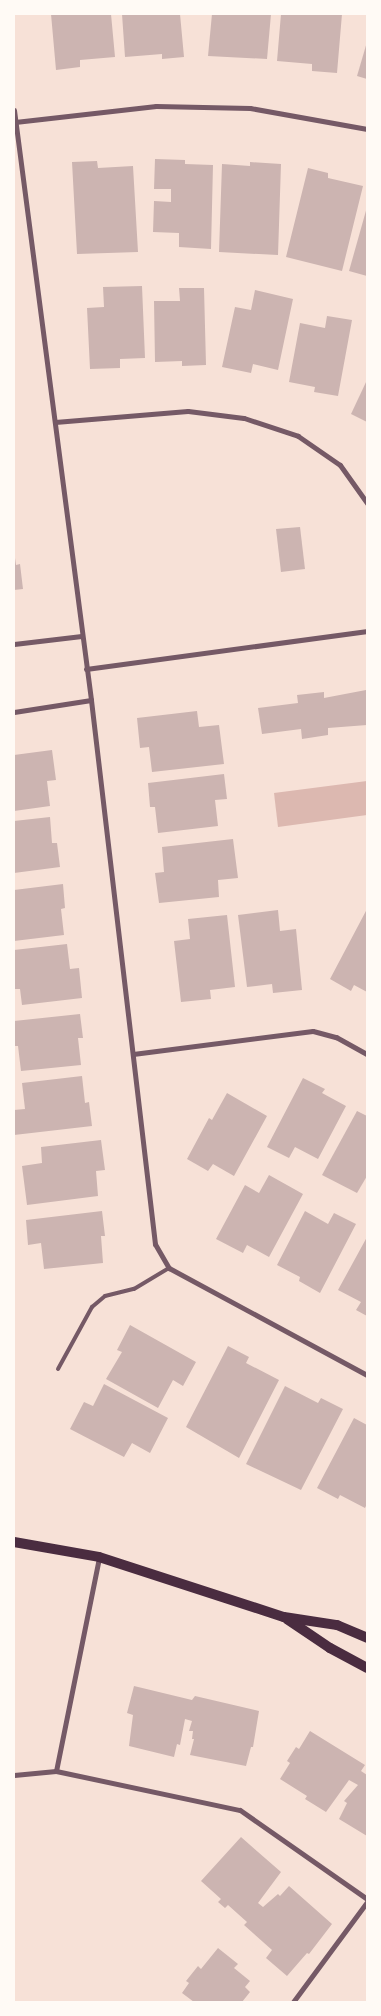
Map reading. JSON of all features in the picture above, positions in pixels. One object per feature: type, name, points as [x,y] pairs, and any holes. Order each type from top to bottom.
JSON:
[{"type":"main road","points":[[14,1542],[99,1557],[284,1617],[337,1625],[367,1638]]},
{"type":"main road","points":[[284,1617],[330,1648],[367,1668]]},
{"type":"street","points":[[15,122],[156,106],[250,108],[367,129]]},
{"type":"street","points":[[14,110],[90,700],[134,1054],[155,1244],[169,1268],[367,1375]]},
{"type":"street","points":[[55,422],[188,411],[244,418],[298,436],[340,465],[367,502]]},
{"type":"street","points":[[86,669],[367,631]]},
{"type":"street","points":[[14,644],[82,636]]},
{"type":"street","points":[[14,712],[90,700]]},
{"type":"street","points":[[134,1054],[313,1031],[336,1037],[367,1054]]},
{"type":"street","points":[[56,1771],[99,1557]]},
{"type":"street","points":[[14,1775],[56,1771],[240,1810],[367,1900],[293,2002]]},
{"type":"lane","points":[[58,1369],[92,1307],[105,1296],[134,1289],[169,1268]]},
{"type":"shaded area","points":[[367,781],[367,815],[278,827],[274,793]]},
{"type":"building","points":[[51,14],[111,14],[115,57],[80,60],[80,67],[56,70]]},
{"type":"building","points":[[122,14],[180,14],[184,57],[162,59],[162,54],[125,57]]},
{"type":"building","points":[[212,14],[271,14],[267,59],[208,56]]},
{"type":"building","points":[[281,14],[342,14],[337,73],[312,71],[312,64],[277,61]]},
{"type":"building","points":[[367,42],[367,79],[357,76]]},
{"type":"building","points":[[155,159],[185,160],[185,164],[213,165],[211,249],[179,247],[179,233],[153,232],[154,201],[171,202],[171,189],[154,189]]},
{"type":"building","points":[[97,161],[98,168],[133,166],[138,252],[77,254],[72,162]]},
{"type":"building","points":[[250,162],[281,164],[278,255],[219,252],[222,164],[250,166]]},
{"type":"building","points":[[308,168],[328,173],[328,178],[363,186],[342,271],[286,257]]},
{"type":"building","points":[[367,207],[367,276],[349,271]]},
{"type":"building","points":[[142,286],[145,358],[120,359],[120,368],[90,369],[87,308],[104,307],[103,287]]},
{"type":"building","points":[[179,288],[204,288],[206,365],[182,366],[182,361],[155,362],[154,301],[180,301]]},
{"type":"building","points":[[255,290],[293,299],[278,370],[253,364],[251,373],[222,367],[235,307],[251,310]]},
{"type":"building","points":[[327,316],[352,320],[338,396],[314,392],[315,387],[289,382],[300,323],[325,328]]},
{"type":"building","points":[[367,380],[367,422],[351,414]]},
{"type":"building","points":[[300,527],[305,569],[281,572],[276,529]]},
{"type":"building","points":[[15,558],[16,565],[20,564],[23,589],[14,590]]},
{"type":"building","points":[[366,690],[367,725],[328,728],[328,735],[302,739],[301,729],[262,734],[258,708],[298,703],[297,695],[324,692],[324,698]]},
{"type":"building","points":[[197,711],[199,727],[219,725],[224,764],[152,772],[149,747],[140,748],[137,718]]},
{"type":"building","points":[[52,750],[56,780],[47,781],[50,806],[14,811],[14,755]]},
{"type":"building","points":[[224,774],[227,799],[215,800],[218,826],[158,833],[155,807],[150,807],[148,783]]},
{"type":"building","points":[[50,817],[52,843],[57,843],[60,867],[14,873],[14,821]]},
{"type":"building","points":[[233,839],[238,878],[218,880],[219,897],[159,903],[155,873],[164,872],[162,847]]},
{"type":"building","points":[[63,884],[65,908],[61,909],[64,935],[14,941],[14,890]]},
{"type":"building","points":[[367,909],[367,992],[354,985],[351,991],[330,979]]},
{"type":"building","points":[[278,910],[280,931],[296,929],[302,990],[273,993],[272,984],[247,987],[238,915]]},
{"type":"building","points":[[227,915],[235,987],[210,990],[211,999],[181,1002],[174,941],[190,939],[188,919]]},
{"type":"building","points":[[67,944],[70,969],[79,968],[82,998],[22,1005],[20,989],[14,989],[14,950]]},
{"type":"building","points":[[80,1014],[83,1038],[78,1038],[81,1065],[21,1071],[18,1046],[14,1046],[14,1021]]},
{"type":"building","points":[[82,1076],[85,1103],[89,1102],[92,1126],[14,1135],[14,1110],[25,1109],[22,1083]]},
{"type":"building","points":[[303,1078],[325,1089],[322,1093],[346,1106],[318,1159],[295,1147],[289,1158],[267,1147]]},
{"type":"building","points":[[227,1093],[267,1116],[234,1176],[213,1164],[208,1171],[187,1159],[209,1118],[212,1120]]},
{"type":"building","points":[[357,1111],[367,1116],[367,1176],[357,1193],[322,1175]]},
{"type":"building","points":[[101,1140],[105,1170],[96,1171],[98,1196],[27,1205],[22,1166],[42,1163],[41,1147]]},
{"type":"building","points":[[269,1175],[303,1194],[269,1257],[247,1245],[243,1253],[216,1239],[245,1185],[259,1193]]},
{"type":"building","points":[[102,1211],[105,1236],[101,1236],[103,1263],[44,1269],[41,1243],[28,1245],[26,1220]]},
{"type":"building","points":[[305,1211],[328,1224],[334,1213],[356,1224],[320,1293],[299,1281],[300,1277],[277,1265]]},
{"type":"building","points":[[367,1237],[367,1316],[356,1310],[361,1302],[338,1290]]},
{"type":"building","points":[[130,1325],[196,1362],[183,1386],[173,1380],[158,1408],[106,1379],[122,1352],[117,1350]]},
{"type":"building","points":[[228,1346],[249,1357],[246,1363],[279,1380],[239,1458],[186,1427]]},
{"type":"building","points":[[104,1384],[168,1418],[150,1453],[132,1443],[124,1457],[70,1429],[84,1402],[93,1406]]},
{"type":"building","points":[[285,1386],[318,1403],[321,1398],[343,1409],[301,1490],[246,1464]]},
{"type":"building","points":[[354,1418],[367,1425],[367,1504],[365,1508],[340,1495],[338,1499],[317,1488]]},
{"type":"building","points":[[134,1686],[192,1700],[195,1696],[259,1711],[253,1747],[251,1747],[246,1766],[190,1755],[194,1739],[192,1739],[193,1731],[189,1731],[192,1721],[185,1719],[180,1745],[177,1744],[174,1757],[129,1746],[133,1715],[127,1713]]},
{"type":"building","points":[[310,1731],[365,1765],[361,1771],[367,1775],[367,1836],[339,1819],[347,1803],[344,1801],[358,1785],[349,1780],[326,1812],[305,1799],[307,1796],[280,1779],[290,1763],[287,1761],[296,1747],[299,1749]]},
{"type":"building","points":[[241,1837],[281,1872],[258,1903],[263,1907],[278,1894],[280,1896],[289,1886],[332,1924],[309,1954],[307,1953],[287,1976],[266,1958],[272,1950],[244,1925],[247,1922],[228,1905],[225,1908],[218,1902],[221,1899],[201,1881]]},
{"type":"building","points":[[218,1948],[238,1964],[234,1968],[250,1981],[245,1987],[250,1992],[242,2002],[194,2002],[182,1993],[189,1983],[186,1981],[198,1966],[201,1969]]}]
